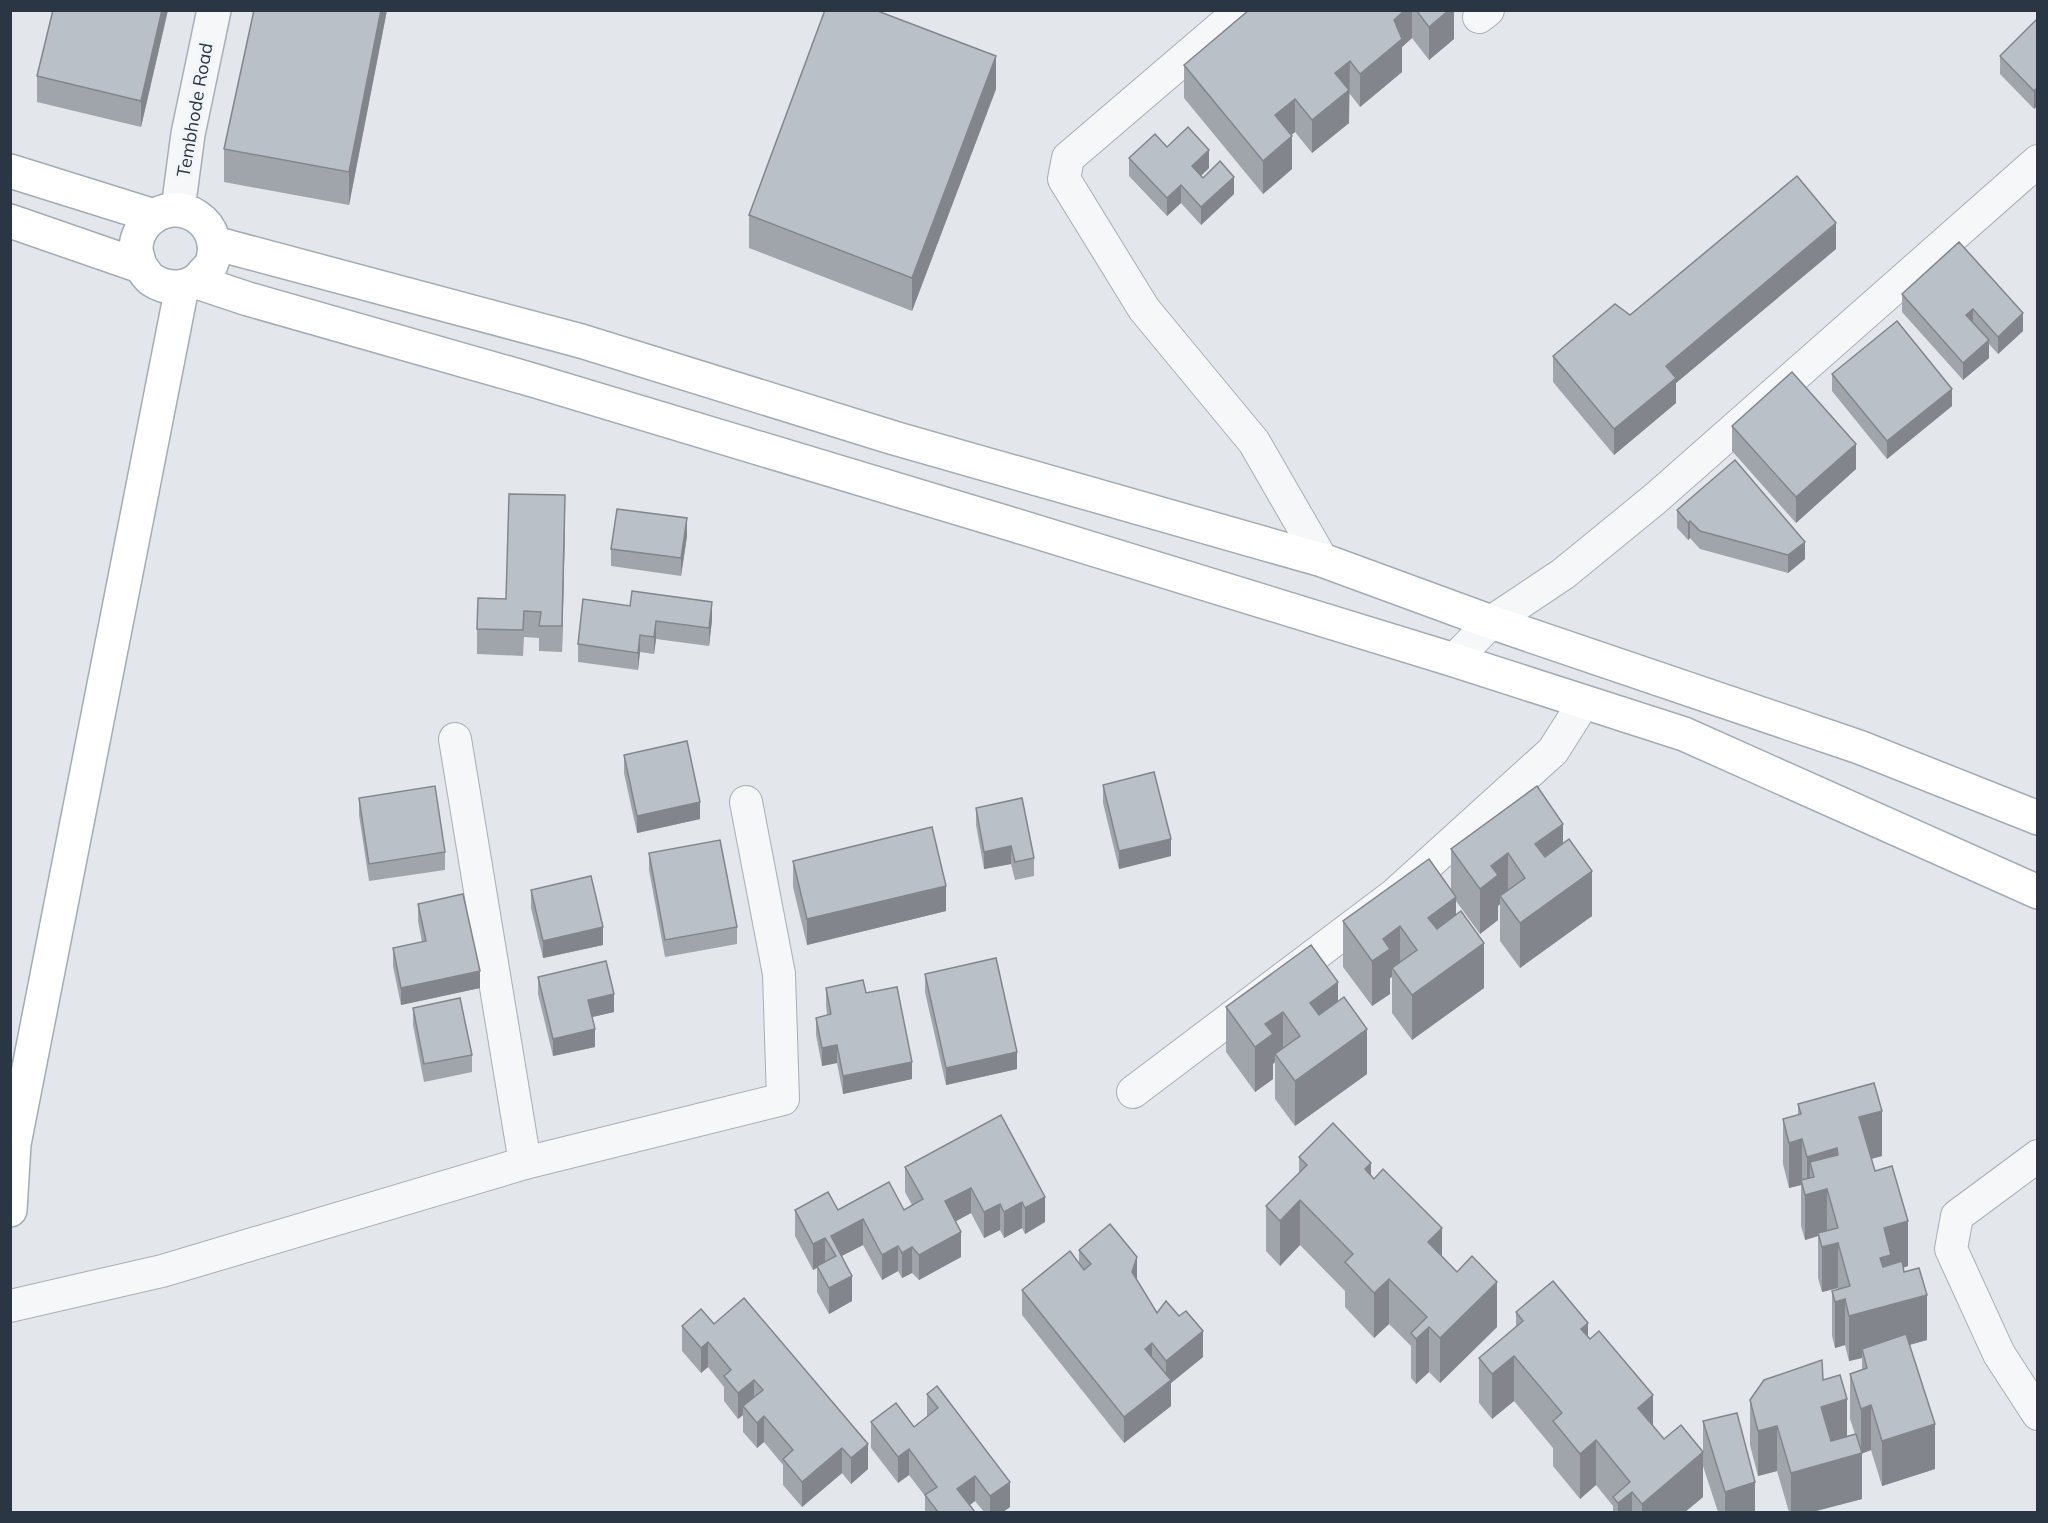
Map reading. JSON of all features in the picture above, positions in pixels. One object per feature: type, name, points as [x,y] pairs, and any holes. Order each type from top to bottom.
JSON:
[{"type":"main road","points":[[10,171],[166,212],[195,214],[208,227],[214,243],[211,265],[189,284],[14,1144],[10,1210]]},
{"type":"main road","points":[[166,212],[141,229],[136,247],[140,266],[150,279],[165,286],[189,284],[248,299],[529,379],[1454,660],[1584,702],[1684,735],[2037,892]]},
{"type":"main road","points":[[10,221],[140,266]]},
{"type":"main road","points":[[214,243],[581,341],[894,438],[1322,560],[1491,622],[1859,747],[2037,818]]},
{"type":"street","name":"Tembhode Road","points":[[166,212],[188,134],[214,10]]},
{"type":"street","points":[[1240,10],[1068,158],[1064,179],[1144,309],[1254,442],[1322,560]]},
{"type":"street","points":[[1454,660],[1491,622],[1563,574],[1656,498],[2037,161]]},
{"type":"street","points":[[1133,1092],[1394,895],[1553,751],[1584,702]]},
{"type":"street","points":[[455,739],[525,1163]]},
{"type":"street","points":[[10,1306],[162,1271],[525,1163],[783,1099],[779,974],[746,802]]},
{"type":"street","points":[[2037,1156],[1957,1216],[1951,1249],[1999,1354],[2037,1414]]},
{"type":"building","points":[[53,10],[162,10],[141,101],[37,76]]},
{"type":"building","points":[[254,10],[381,10],[349,172],[224,149]]},
{"type":"building","points":[[825,10],[875,10],[996,56],[912,278],[749,215]]},
{"type":"building","points":[[1249,10],[1405,10],[1394,20],[1402,39],[1360,74],[1350,61],[1335,73],[1349,90],[1312,120],[1295,99],[1275,115],[1292,136],[1263,161],[1184,65]]},
{"type":"building","points":[[1416,10],[1449,10],[1429,27]]},
{"type":"building","points":[[2037,19],[2037,88],[2034,91],[2000,56]]},
{"type":"building","points":[[1188,127],[1209,150],[1192,166],[1203,178],[1220,161],[1234,177],[1201,207],[1181,185],[1167,198],[1129,158],[1155,134],[1167,147]]},
{"type":"building","points":[[1797,176],[1836,223],[1666,366],[1676,378],[1614,429],[1553,356],[1615,304],[1630,315]]},
{"type":"building","points":[[1959,242],[2023,313],[1998,337],[1973,309],[1966,315],[1989,340],[1963,363],[1902,294]]},
{"type":"building","points":[[1897,321],[1952,389],[1887,441],[1832,374]]},
{"type":"building","points":[[1792,372],[1856,444],[1796,497],[1732,426]]},
{"type":"building","points":[[1735,460],[1805,542],[1788,555],[1700,531],[1690,521],[1688,523],[1677,510]]},
{"type":"building","points":[[509,494],[565,495],[562,626],[539,626],[541,612],[524,611],[523,630],[477,629],[478,598],[506,599]]},
{"type":"building","points":[[617,509],[687,518],[681,558],[611,549]]},
{"type":"building","points":[[632,591],[712,602],[709,628],[656,621],[654,637],[640,635],[638,653],[578,644],[583,599],[630,606]]},
{"type":"building","points":[[687,741],[700,802],[637,816],[624,755]]},
{"type":"building","points":[[1154,772],[1171,839],[1119,851],[1103,785]]},
{"type":"building","points":[[435,786],[445,852],[369,864],[359,798]]},
{"type":"building","points":[[1537,786],[1563,824],[1535,844],[1545,857],[1569,839],[1592,871],[1520,923],[1500,896],[1525,878],[1508,853],[1491,866],[1498,875],[1480,889],[1451,849]]},
{"type":"building","points":[[1022,798],[1034,858],[1015,862],[1011,846],[984,852],[976,808]]},
{"type":"building","points":[[932,827],[946,886],[807,919],[793,861]]},
{"type":"building","points":[[720,840],[737,927],[665,940],[649,853]]},
{"type":"building","points":[[1429,859],[1456,897],[1428,918],[1437,929],[1461,911],[1484,943],[1412,995],[1392,968],[1417,950],[1400,926],[1383,939],[1390,949],[1372,961],[1343,921]]},
{"type":"building","points":[[591,876],[603,927],[543,941],[531,890]]},
{"type":"building","points":[[463,894],[480,971],[401,988],[393,948],[426,941],[418,904]]},
{"type":"building","points":[[1311,945],[1338,982],[1310,1003],[1319,1015],[1344,997],[1367,1029],[1295,1081],[1275,1054],[1300,1036],[1283,1012],[1265,1024],[1273,1034],[1255,1047],[1226,1007]]},
{"type":"building","points":[[996,958],[1017,1052],[946,1068],[925,974]]},
{"type":"building","points":[[606,961],[614,994],[588,1000],[595,1029],[553,1039],[538,977]]},
{"type":"building","points":[[863,980],[866,993],[897,987],[912,1062],[843,1076],[837,1045],[822,1048],[816,1018],[831,1014],[826,988]]},
{"type":"building","points":[[460,998],[472,1055],[424,1064],[413,1008]]},
{"type":"building","points":[[1874,1083],[1882,1111],[1859,1117],[1875,1171],[1892,1166],[1908,1221],[1884,1228],[1891,1255],[1880,1258],[1883,1267],[1902,1261],[1904,1272],[1919,1268],[1927,1295],[1849,1316],[1845,1299],[1835,1302],[1832,1291],[1850,1286],[1838,1243],[1822,1247],[1818,1233],[1838,1228],[1827,1189],[1805,1195],[1801,1180],[1814,1177],[1810,1162],[1838,1155],[1837,1148],[1807,1157],[1802,1139],[1789,1143],[1783,1119],[1801,1114],[1798,1104]]},
{"type":"building","points":[[1001,1115],[1045,1197],[1025,1208],[1022,1202],[1004,1212],[1000,1204],[984,1212],[971,1188],[945,1201],[961,1232],[919,1255],[912,1247],[902,1253],[898,1246],[882,1255],[863,1219],[831,1236],[852,1276],[829,1288],[817,1266],[836,1256],[825,1238],[813,1244],[795,1210],[828,1192],[838,1210],[889,1182],[904,1210],[923,1199],[905,1167]]},
{"type":"building","points":[[1333,1123],[1371,1163],[1365,1169],[1374,1179],[1383,1169],[1442,1228],[1428,1242],[1457,1272],[1472,1256],[1497,1282],[1440,1338],[1429,1327],[1416,1339],[1411,1333],[1427,1317],[1389,1279],[1374,1293],[1345,1262],[1353,1254],[1300,1200],[1280,1221],[1266,1206],[1307,1165],[1299,1157]]},
{"type":"building","points":[[1110,1224],[1137,1257],[1132,1272],[1157,1313],[1166,1301],[1179,1316],[1186,1311],[1203,1331],[1166,1361],[1152,1343],[1145,1349],[1171,1380],[1124,1417],[1022,1290],[1070,1251],[1084,1270],[1091,1264],[1079,1250]]},
{"type":"building","points":[[1553,1281],[1588,1323],[1581,1329],[1590,1339],[1599,1331],[1653,1395],[1638,1408],[1664,1439],[1681,1425],[1703,1452],[1642,1504],[1632,1492],[1618,1503],[1613,1497],[1630,1482],[1596,1440],[1580,1454],[1553,1421],[1562,1413],[1514,1356],[1492,1374],[1479,1358],[1523,1321],[1516,1312]]},
{"type":"building","points":[[744,1298],[868,1444],[851,1458],[842,1448],[802,1482],[783,1459],[793,1450],[764,1416],[757,1423],[743,1406],[763,1390],[754,1380],[738,1393],[724,1376],[731,1370],[708,1342],[701,1348],[682,1326],[701,1309],[714,1324]]},
{"type":"building","points":[[1906,1334],[1935,1424],[1882,1441],[1871,1405],[1861,1409],[1850,1374],[1867,1368],[1862,1349]]},
{"type":"building","points":[[1822,1360],[1823,1380],[1840,1375],[1847,1399],[1821,1407],[1831,1441],[1856,1434],[1862,1453],[1791,1473],[1777,1426],[1758,1431],[1750,1400],[1764,1380]]},
{"type":"building","points":[[937,1386],[1010,1482],[990,1496],[975,1476],[957,1489],[975,1512],[938,1512],[925,1495],[937,1487],[909,1449],[898,1457],[871,1422],[896,1403],[914,1427],[938,1408],[927,1394]]},
{"type":"building","points":[[1737,1413],[1755,1482],[1725,1492],[1703,1421]]}]
